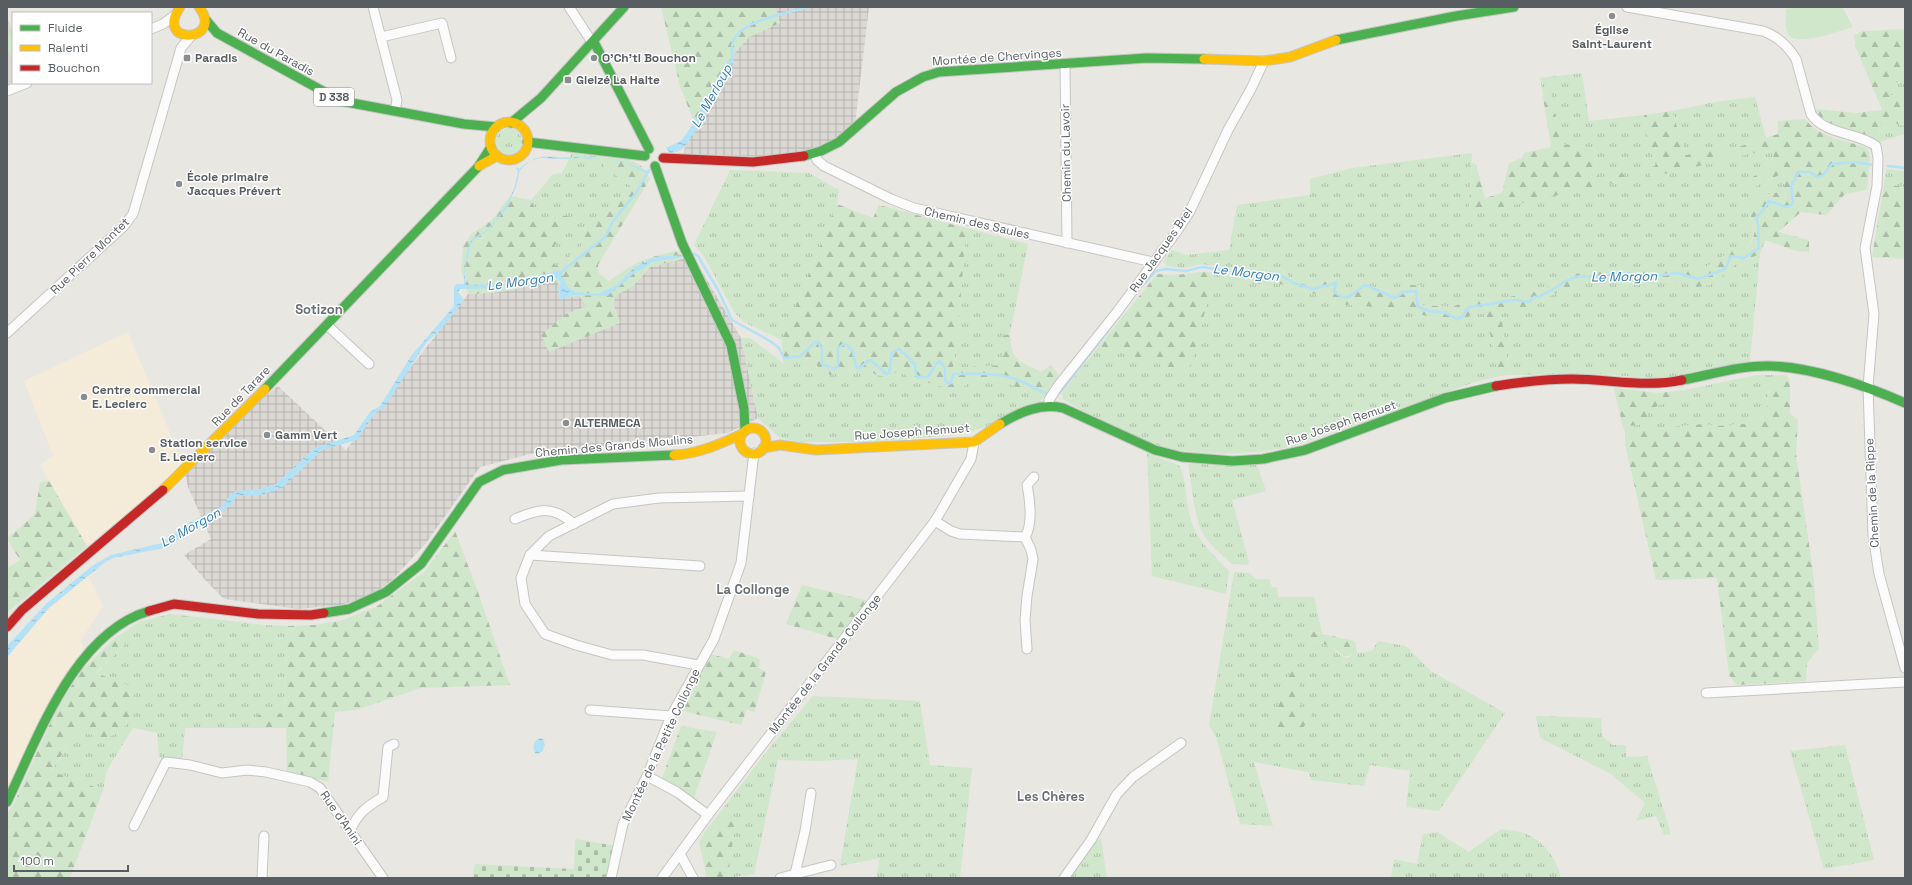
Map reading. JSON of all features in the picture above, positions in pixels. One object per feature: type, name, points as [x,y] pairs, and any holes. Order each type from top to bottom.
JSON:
[{"type":"street","points":[[373,7],[397,100],[395,111]]},
{"type":"street","points":[[527,142],[647,152],[659,149],[663,158],[659,164],[655,166],[648,164],[647,152],[594,42],[590,39],[569,7]]},
{"type":"street","points":[[511,123],[541,98],[594,42],[624,7]]},
{"type":"street","name":"Montée de Chervinges","points":[[663,158],[691,161],[776,160],[797,159],[815,154],[840,141],[895,93],[916,78],[939,72],[1148,58],[1264,61],[1290,57],[1333,41],[1456,16],[1514,7]]},
{"type":"street","points":[[1627,7],[1654,10]]},
{"type":"street","points":[[152,29],[162,24],[177,10]]},
{"type":"street","points":[[177,10],[177,30]]},
{"type":"street","name":"Chemin de la Rippe","points":[[1654,10],[1772,34],[1791,51],[1796,59],[1811,114],[1814,119],[1840,132],[1867,140],[1876,146],[1878,158],[1877,186],[1865,248],[1874,314],[1868,387],[1873,535],[1880,574],[1905,668]]},
{"type":"street","points":[[162,24],[192,36],[201,32],[203,12]]},
{"type":"street","name":"Rue du Paradis","points":[[203,12],[217,33]]},
{"type":"street","points":[[381,37],[442,23],[451,58]]},
{"type":"street","name":"Rue Pierre Montet","points":[[177,30],[181,48]]},
{"type":"street","name":"Rue du Paradis","points":[[201,32],[217,33],[341,101],[464,124],[496,127]]},
{"type":"street","name":"Rue Pierre Montet","points":[[7,333],[123,228],[133,214],[181,48],[192,36]]},
{"type":"street","name":"Rue Jacques Brel","points":[[1049,405],[1049,400],[1058,386],[1117,312],[1190,211],[1228,130],[1251,89],[1264,61]]},
{"type":"street","name":"Chemin du Lavoir","points":[[1065,64],[1067,243]]},
{"type":"street","points":[[7,91],[24,84]]},
{"type":"street","points":[[522,128],[541,98]]},
{"type":"street","points":[[511,123],[522,128],[526,135],[527,142],[526,150],[519,157],[509,160],[497,156],[490,145],[490,136],[496,127],[501,124],[511,123]]},
{"type":"street","name":"Rue du Paradis","points":[[464,124],[490,145]]},
{"type":"street","name":"Rue de Tarare","points":[[7,627],[22,610],[162,491],[327,325],[478,167],[490,145]]},
{"type":"street","name":"Chemin des Saules","points":[[815,154],[817,160],[824,166],[891,199],[914,208],[1153,262]]},
{"type":"street","name":"Rue de Tarare","points":[[478,167],[497,156]]},
{"type":"street","points":[[655,166],[682,243],[716,311],[731,345],[744,409],[743,433],[740,442],[744,449],[754,453],[763,448],[766,442],[763,433],[744,409]]},
{"type":"street","points":[[327,325],[369,364]]},
{"type":"street","name":"Rue Joseph Remuet","points":[[763,448],[780,444],[816,450],[974,442],[1010,418],[1038,406],[1049,405],[1063,408],[1155,450],[1182,457],[1233,461],[1263,459],[1305,450],[1445,398],[1505,383],[1572,379],[1665,384],[1738,369],[1769,366],[1796,369],[1868,387],[1905,402]]},
{"type":"street","points":[[743,433],[752,428],[780,444]]},
{"type":"street","name":"Chemin des Grands Moulins","points":[[7,802],[60,692],[82,659],[113,630],[136,615],[174,604],[258,614],[311,615],[349,609],[386,592],[421,564],[479,482],[503,470],[561,460],[688,454],[714,446],[743,433]]},
{"type":"street","name":"Montée de la Grande Collonge","points":[[662,878],[708,815],[935,521],[971,459],[974,442]]},
{"type":"street","name":"Chemin des Grands Moulins","points":[[714,446],[736,446],[744,449]]},
{"type":"street","name":"Montée de la Petite Collonge","points":[[611,878],[623,824],[647,776],[672,716],[698,665],[714,639],[741,563],[754,453]]},
{"type":"street","points":[[1025,538],[1028,532],[1029,497],[1026,485],[1034,477]]},
{"type":"street","points":[[698,665],[643,655],[612,655],[576,645],[545,634],[525,604],[521,578],[530,555],[549,536],[613,504],[659,498],[749,496]]},
{"type":"street","points":[[515,520],[536,511],[549,510],[564,515],[574,524]]},
{"type":"street","points":[[935,521],[951,531],[960,534],[1025,538]]},
{"type":"street","points":[[1025,538],[1032,550],[1026,602],[1027,649]]},
{"type":"street","points":[[530,555],[700,566]]},
{"type":"street","points":[[1706,693],[1905,682]]},
{"type":"street","points":[[590,710],[672,716]]},
{"type":"street","points":[[1064,878],[1090,840],[1117,794],[1133,778],[1182,743]]},
{"type":"street","points":[[350,832],[357,817],[371,804],[383,797],[388,748],[394,744]]},
{"type":"street","name":"Rue d'Anini","points":[[134,826],[166,762],[190,765],[222,774],[247,770],[310,782],[320,788],[383,878]]},
{"type":"street","points":[[647,776],[677,792],[708,815]]},
{"type":"street","points":[[795,874],[805,831],[811,793]]},
{"type":"street","points":[[262,878],[264,836]]},
{"type":"street","points":[[680,854],[693,878]]},
{"type":"street","points":[[780,878],[831,865]]},
{"type":"shaded area","points":[[775,7],[869,7],[855,124],[837,139],[813,152],[782,157],[684,154],[685,146],[734,59],[730,58],[749,37],[780,23]]},
{"type":"shaded area","points":[[7,17],[12,30],[12,84],[16,84],[7,88]]},
{"type":"shaded area","points":[[693,256],[741,338],[758,418],[728,433],[530,454],[480,467],[426,543],[392,580],[372,595],[341,605],[298,609],[224,599],[206,581],[184,555],[211,539],[188,487],[183,464],[278,386],[346,450],[468,294],[497,292],[523,287],[543,279],[553,278],[558,283],[558,291],[579,296],[587,306],[564,315],[620,323],[614,306],[614,296],[633,286],[650,267]]},
{"type":"shaded area","points":[[128,332],[183,464],[136,507],[87,546],[40,465],[53,456],[24,381]]},
{"type":"shaded area","points":[[88,575],[103,606],[81,640],[86,654],[7,792],[7,657],[49,608]]},
{"type":"green space","points":[[661,7],[775,7],[780,23],[749,37],[730,58],[694,122],[680,86]]},
{"type":"green space","points":[[1795,7],[1842,7],[1853,27],[1808,39],[1792,38],[1787,31],[1786,9]]},
{"type":"green space","points":[[7,28],[12,41],[12,60],[7,47]]},
{"type":"green space","points":[[1905,29],[1905,82],[1888,83],[1890,95],[1905,95],[1905,126],[1880,119],[1879,142],[1839,127],[1816,114],[1815,109],[1856,113],[1882,110],[1856,48],[1854,35],[1864,31]]},
{"type":"green space","points":[[1582,73],[1589,121],[1644,115],[1649,151],[1656,160],[1655,166],[1724,149],[1686,155],[1672,111],[1714,102],[1755,97],[1766,138],[1735,148],[1739,156],[1758,152],[1774,151],[1771,163],[1768,167],[1761,173],[1746,180],[1754,187],[1783,173],[1785,185],[1779,192],[1765,195],[1747,212],[1753,222],[1754,232],[1751,242],[1744,252],[1731,251],[1703,269],[1619,267],[1598,272],[1574,274],[1538,291],[1509,297],[1476,299],[1451,307],[1422,305],[1420,285],[1408,285],[1391,292],[1360,283],[1345,289],[1336,284],[1333,280],[1306,285],[1295,281],[1282,270],[1259,267],[1241,269],[1201,264],[1184,268],[1167,266],[1164,261],[1172,250],[1187,255],[1229,250],[1237,205],[1310,195],[1310,179],[1352,168],[1472,153],[1469,206],[1472,214],[1621,172],[1598,178],[1594,148],[1561,144],[1551,95],[1542,90],[1540,78]]},
{"type":"green space","points":[[1905,82],[1905,95],[1889,95],[1888,83]]},
{"type":"green space","points":[[1542,90],[1551,95],[1561,144],[1594,148],[1598,178],[1621,172],[1626,180],[1472,214],[1469,206],[1472,162],[1476,165],[1485,198],[1502,193],[1509,163],[1522,158],[1524,153],[1551,147]]},
{"type":"green space","points":[[1672,111],[1686,155],[1724,148],[1725,160],[1651,177],[1648,168],[1655,166],[1656,160],[1649,151],[1644,115]]},
{"type":"green space","points":[[1805,119],[1818,130],[1833,138],[1867,148],[1870,156],[1867,190],[1845,194],[1826,215],[1801,212],[1778,232],[1809,240],[1809,252],[1796,251],[1765,240],[1760,254],[1734,265],[1730,271],[1710,285],[1697,287],[1682,282],[1623,280],[1583,282],[1560,291],[1530,307],[1500,309],[1510,375],[1500,376],[1485,313],[1470,315],[1466,321],[1450,322],[1399,309],[1337,304],[1311,292],[1272,282],[1259,284],[1236,276],[1241,269],[1259,267],[1282,270],[1295,281],[1306,285],[1333,280],[1340,287],[1345,289],[1360,283],[1391,292],[1408,285],[1419,285],[1423,305],[1451,307],[1476,299],[1509,297],[1538,291],[1574,274],[1598,272],[1619,267],[1703,269],[1731,251],[1744,252],[1751,242],[1754,232],[1753,221],[1746,211],[1756,201],[1765,196],[1779,192],[1785,185],[1783,173],[1754,187],[1747,186],[1746,180],[1761,173],[1769,167],[1774,151],[1758,152],[1738,156],[1735,148],[1778,134],[1778,121]]},
{"type":"green space","points":[[1880,119],[1905,126],[1905,134],[1879,142]]},
{"type":"green space","points":[[509,128],[518,132],[522,141],[518,150],[509,154],[500,150],[496,141],[500,132]]},
{"type":"green space","points":[[572,153],[603,157],[604,167],[631,186],[605,216],[586,225],[581,247],[556,267],[548,253],[558,242],[561,215],[546,229],[531,200],[553,174],[562,173]]},
{"type":"green space","points":[[603,157],[631,160],[641,166],[650,179],[598,265],[599,273],[609,281],[626,269],[658,255],[678,251],[682,259],[650,267],[633,286],[615,296],[614,306],[620,323],[549,352],[541,335],[564,315],[587,306],[579,296],[562,298],[558,291],[558,283],[553,278],[545,279],[516,289],[468,294],[461,269],[463,246],[471,234],[491,221],[510,196],[531,200],[546,229],[561,215],[571,217],[558,242],[548,253],[556,266],[581,247],[586,225],[605,216],[631,186],[604,167]]},
{"type":"green space","points":[[1886,169],[1905,171],[1905,187],[1884,184]]},
{"type":"green space","points":[[730,170],[809,173],[839,190],[837,204],[782,340],[744,322],[735,313],[703,255],[694,245]]},
{"type":"green space","points":[[1884,184],[1905,187],[1905,259],[1872,257]]},
{"type":"green space","points":[[837,204],[873,218],[879,205],[966,228],[958,334],[953,368],[1002,365],[1002,336],[1010,334],[1012,350],[1017,359],[1041,372],[1051,365],[1059,375],[1041,401],[1020,410],[1033,394],[1000,380],[975,379],[961,388],[948,388],[909,378],[899,369],[890,378],[876,375],[869,370],[856,373],[844,368],[832,375],[823,372],[812,360],[783,363],[782,340]]},
{"type":"green space","points":[[966,228],[1028,244],[1010,334],[1002,336],[1002,365],[953,368],[958,334]]},
{"type":"green space","points":[[1760,254],[1750,362],[1672,378],[1598,374],[1510,375],[1499,309],[1530,307],[1560,291],[1583,282],[1623,280],[1682,282],[1697,287],[1730,271],[1734,265]]},
{"type":"green space","points":[[1200,272],[1215,273],[1189,373],[1099,346],[1157,274],[1176,275]]},
{"type":"green space","points":[[1215,273],[1228,274],[1259,284],[1271,282],[1311,292],[1337,304],[1399,309],[1450,322],[1470,315],[1485,313],[1500,376],[1475,382],[1291,447],[1246,453],[1201,453],[1164,447],[1140,438],[1085,412],[1063,399],[1062,393],[1099,346],[1189,372]]},
{"type":"green space","points":[[741,338],[750,338],[783,363],[812,360],[823,372],[844,368],[856,373],[869,370],[876,375],[899,369],[909,378],[948,388],[961,388],[975,379],[1000,380],[1033,394],[1020,410],[997,423],[972,431],[945,436],[864,442],[801,442],[780,438],[758,418]]},
{"type":"green space","points":[[1757,375],[1787,375],[1790,381],[1778,380],[1769,385],[1767,412],[1755,423],[1717,426],[1703,424],[1625,432],[1623,427],[1643,424],[1646,413],[1653,407],[1673,399],[1684,390]]},
{"type":"green space","points":[[1778,380],[1790,381],[1790,414],[1798,420],[1796,454],[1813,572],[1819,649],[1807,663],[1806,681],[1737,685],[1729,675],[1717,578],[1656,580],[1625,444],[1625,432],[1703,424],[1717,426],[1755,423],[1767,412],[1769,385]]},
{"type":"green space","points":[[1614,388],[1659,393],[1684,390],[1673,399],[1653,408],[1645,418],[1643,424],[1623,427]]},
{"type":"green space","points":[[1147,453],[1180,466],[1184,478],[1188,510],[1196,533],[1211,553],[1229,571],[1226,594],[1152,576]]},
{"type":"green space","points":[[1188,464],[1257,465],[1266,491],[1232,500],[1249,562],[1247,565],[1232,564],[1212,545],[1202,532],[1195,509]]},
{"type":"green space","points":[[49,481],[87,546],[7,613],[7,568],[20,560],[7,539],[35,514],[40,482]]},
{"type":"green space","points":[[455,531],[510,685],[421,688],[356,710],[335,712],[328,782],[287,772],[286,728],[259,728],[258,715],[284,713],[288,626],[315,625],[340,621],[376,607],[425,571]]},
{"type":"green space","points":[[1234,572],[1250,573],[1256,579],[1269,579],[1272,587],[1277,587],[1278,597],[1314,597],[1322,633],[1309,631],[1307,638],[1331,647],[1341,656],[1347,658],[1357,653],[1372,651],[1378,641],[1406,646],[1431,671],[1505,713],[1439,811],[1406,807],[1410,771],[1370,765],[1364,786],[1311,780],[1308,772],[1254,762],[1273,826],[1240,824],[1216,737],[1209,726]]},
{"type":"green space","points":[[802,585],[869,601],[837,639],[786,624]]},
{"type":"green space","points":[[170,614],[264,625],[288,626],[284,713],[259,715],[259,728],[185,728],[182,761],[159,757],[157,733],[133,728],[107,770],[103,790],[51,772],[78,730],[96,674],[125,644],[115,638],[139,622]]},
{"type":"green space","points":[[1309,631],[1355,641],[1357,653],[1344,656],[1334,648],[1307,638]]},
{"type":"green space","points":[[115,638],[125,644],[96,673],[135,688],[132,716],[121,732],[103,739],[78,730],[51,771],[103,790],[70,878],[7,878],[7,815],[16,799],[58,706],[82,670]]},
{"type":"green space","points":[[734,650],[760,659],[759,668],[766,672],[754,713],[747,709],[741,725],[683,711],[710,654],[729,659]]},
{"type":"green space","points":[[1293,670],[1299,670],[1301,711],[1311,713],[1311,720],[1303,727],[1275,732],[1272,724],[1284,690],[1286,679]]},
{"type":"green space","points":[[813,696],[920,701],[930,765],[972,768],[960,878],[876,878],[880,858],[840,866],[858,759],[819,761],[778,760],[754,874],[728,878],[736,818],[705,832],[767,751]]},
{"type":"green space","points":[[1536,716],[1601,718],[1602,736],[1613,745],[1626,745],[1626,757],[1647,756],[1671,834],[1664,835],[1656,816],[1636,821],[1645,803],[1611,774],[1540,738]]},
{"type":"green space","points":[[681,726],[717,732],[694,798],[662,778]]},
{"type":"green space","points":[[1845,745],[1874,860],[1824,869],[1790,751]]},
{"type":"green space","points":[[732,817],[736,818],[728,878],[707,878],[699,842],[705,832]]},
{"type":"green space","points":[[1501,829],[1523,833],[1538,841],[1553,858],[1561,878],[1391,878],[1394,859],[1417,864],[1423,834],[1437,832],[1469,852]]},
{"type":"green space","points":[[1101,838],[1107,878],[1067,878],[1093,844]]},
{"type":"green space","points":[[575,839],[617,846],[611,878],[472,878],[475,864],[574,869]]},
{"type":"water","points":[[730,58],[734,59],[712,104],[693,136],[681,150],[670,153],[666,148],[682,140],[694,122]]},
{"type":"water","points":[[548,156],[580,156],[598,158],[540,158],[531,161],[535,159]]},
{"type":"water","points":[[604,159],[623,161],[650,172],[648,174],[624,162]]},
{"type":"water","points":[[529,162],[520,170],[516,187],[506,209],[487,231],[472,241],[465,267],[470,242],[485,231],[503,210],[514,188],[518,171],[516,168],[517,167],[519,169]]},
{"type":"water","points":[[681,255],[682,257],[652,262],[643,269],[635,272],[607,296],[573,295],[561,300],[558,288],[561,283],[559,279],[548,277],[508,288],[460,289],[458,292],[463,299],[461,304],[443,327],[426,343],[384,408],[375,413],[357,440],[322,450],[282,488],[261,495],[237,496],[231,505],[218,515],[190,529],[177,541],[164,548],[113,558],[104,563],[49,608],[7,657],[7,646],[47,603],[92,566],[111,555],[162,543],[189,523],[221,507],[230,495],[236,491],[260,489],[276,484],[314,448],[354,435],[370,412],[380,406],[411,356],[454,306],[454,287],[457,284],[464,284],[465,270],[465,285],[508,284],[560,270],[567,286],[575,292],[598,294],[616,286],[634,268],[654,257]]},
{"type":"water","points":[[540,738],[543,739],[545,745],[542,752],[537,754],[534,751],[533,746]]},
{"type":"waterway","name":"Le Merloup","points":[[732,60],[733,42],[739,32],[756,22],[807,7]]},
{"type":"waterway","name":"Le Morgon","points":[[1142,286],[1156,271],[1166,269],[1186,271],[1202,267],[1256,275],[1277,274],[1294,283],[1313,289],[1336,283],[1334,292],[1342,297],[1349,297],[1365,285],[1395,298],[1404,292],[1416,291],[1418,307],[1432,312],[1442,312],[1457,319],[1464,316],[1466,310],[1470,307],[1515,300],[1529,302],[1534,297],[1539,297],[1570,279],[1580,276],[1599,277],[1621,273],[1654,276],[1677,273],[1698,279],[1725,269],[1731,256],[1744,258],[1759,248],[1758,225],[1756,217],[1762,212],[1769,201],[1786,207],[1790,206],[1793,202],[1791,186],[1799,172],[1810,172],[1817,177],[1822,176],[1832,164],[1855,162],[1874,165]]},
{"type":"waterway","name":"Le Morgon","points":[[1888,166],[1905,168]]},
{"type":"waterway","name":"Le Merloup","points":[[560,273],[605,237],[613,221],[636,193],[649,170]]},
{"type":"waterway","name":"Le Morgon","points":[[692,253],[698,256],[718,290],[732,320],[770,341],[779,348],[784,358],[801,356],[814,343],[818,342],[822,350],[822,364],[835,369],[838,366],[838,348],[844,344],[847,345],[853,352],[856,367],[860,368],[871,360],[886,374],[889,373],[892,353],[899,349],[915,364],[916,375],[918,377],[928,377],[936,364],[940,361],[945,368],[945,380],[949,384],[951,383],[953,374],[996,375],[1013,378],[1041,392],[1049,394]]},
{"type":"waterway","name":"Le Morgon","points":[[1060,393],[1123,311]]},
{"type":"traffic: fast","points":[[511,123],[541,98],[624,7]]},
{"type":"traffic: fast","points":[[1336,40],[1456,16],[1514,7]]},
{"type":"traffic: fast","points":[[206,20],[217,33],[341,101],[464,124],[496,127]]},
{"type":"traffic: fast","points":[[594,42],[649,149]]},
{"type":"traffic: fast","points":[[804,156],[821,151],[839,142],[896,92],[923,77],[939,72],[1147,58],[1204,59]]},
{"type":"traffic: fast","points":[[527,142],[645,156]]},
{"type":"traffic: fast","points":[[265,389],[478,167],[491,147]]},
{"type":"traffic: fast","points":[[655,166],[682,243],[731,345],[744,409],[745,431]]},
{"type":"traffic: fast","points":[[1682,380],[1748,367],[1786,367],[1839,378],[1905,403]]},
{"type":"traffic: fast","points":[[1000,424],[1030,410],[1046,407],[1063,408],[1155,450],[1182,457],[1233,461],[1263,459],[1305,450],[1445,398],[1496,386]]},
{"type":"traffic: fast","points":[[324,613],[349,609],[386,592],[421,564],[479,482],[503,470],[561,460],[674,455]]},
{"type":"traffic: fast","points":[[7,802],[46,719],[79,664],[100,641],[123,623],[149,611]]},
{"type":"traffic: slow","points":[[180,7],[174,20],[175,29],[181,34],[190,35],[198,33],[204,27],[205,19],[199,7]]},
{"type":"traffic: slow","points":[[1204,59],[1264,61],[1290,57],[1336,40]]},
{"type":"traffic: slow","points":[[509,122],[519,125],[525,131],[528,141],[525,151],[519,157],[509,160],[499,157],[493,151],[490,141],[493,131],[499,125],[509,122]]},
{"type":"traffic: slow","points":[[479,166],[497,156]]},
{"type":"traffic: slow","points":[[163,490],[265,389]]},
{"type":"traffic: slow","points":[[763,448],[780,445],[816,450],[974,442],[1000,424]]},
{"type":"traffic: slow","points":[[753,428],[762,432],[766,441],[762,450],[753,454],[744,450],[740,441],[744,432],[753,428]]},
{"type":"traffic: slow","points":[[674,455],[700,451],[742,434]]},
{"type":"traffic: jam","points":[[663,158],[753,162],[804,156]]},
{"type":"traffic: jam","points":[[1496,386],[1562,379],[1586,379],[1641,383],[1682,380]]},
{"type":"traffic: jam","points":[[7,627],[22,610],[163,490]]},
{"type":"traffic: jam","points":[[149,611],[174,604],[258,614],[311,615],[324,613]]},
{"type":"place","name":"Église Saint-Laurent","points":[[1612,16]]},
{"type":"place","name":"Paradis","points":[[187,58]]},
{"type":"place","name":"O’Ch’ti Bouchon","points":[[594,58]]},
{"type":"place","name":"Gleizé La Halte","points":[[568,80]]},
{"type":"place","name":"École primaire Jacques Prévert","points":[[179,184]]},
{"type":"place","name":"Centre commercial E. Leclerc","points":[[84,397]]},
{"type":"place","name":"ALTERMECA","points":[[566,423]]},
{"type":"place","name":"Gamm Vert","points":[[267,435]]},
{"type":"place","name":"Station service E. Leclerc","points":[[152,450]]},
{"type":"district","name":"Sotizon","points":[[319,309]]},
{"type":"district","name":"La Collonge","points":[[753,589]]},
{"type":"district","name":"Les Chères","points":[[1051,796]]}]
